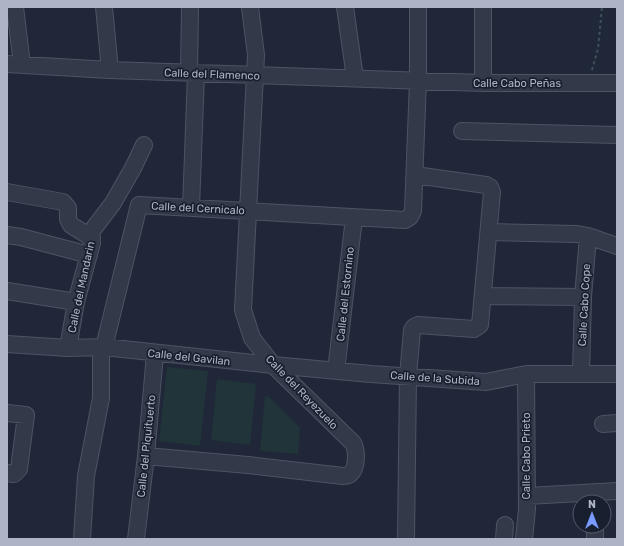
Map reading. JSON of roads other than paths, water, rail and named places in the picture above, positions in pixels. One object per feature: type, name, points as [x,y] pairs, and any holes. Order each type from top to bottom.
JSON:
[{"type":"street","points":[[14,7],[15,64]]},
{"type":"street","points":[[104,7],[110,70]]},
{"type":"street","points":[[190,7],[193,73],[191,208]]},
{"type":"street","name":"Calle del Reyezuelo","points":[[146,456],[248,465],[343,476],[349,475],[354,470],[356,453],[355,446],[273,365],[252,338],[243,310],[256,55],[250,7]]},
{"type":"street","points":[[345,7],[355,78]]},
{"type":"street","name":"Calle del Cernicalo","points":[[82,539],[86,476],[101,398],[101,354],[139,205],[248,210],[354,218],[405,220],[410,217],[413,211],[415,174],[418,80],[418,7]]},
{"type":"street","points":[[483,7],[483,83]]},
{"type":"street","name":"Calle del Flamenco","points":[[15,64],[110,70],[418,80]]},
{"type":"street","name":"Calle Cabo Peñas","points":[[418,80],[483,83],[617,83]]},
{"type":"street","points":[[462,131],[617,135]]},
{"type":"street","name":"Calle del Mandarin","points":[[68,348],[76,302],[89,255],[92,238],[91,232],[113,202],[133,168],[144,145]]},
{"type":"street","points":[[406,539],[408,376],[411,332],[413,328],[418,326],[471,329],[476,328],[482,322],[492,192],[490,187],[480,184],[415,174]]},
{"type":"street","points":[[7,192],[63,202],[68,208],[68,219],[71,225],[92,238]]},
{"type":"street","points":[[113,202],[139,205]]},
{"type":"street","name":"Calle del Estornino","points":[[336,371],[354,218]]},
{"type":"street","points":[[488,232],[576,234],[588,236],[617,246]]},
{"type":"street","points":[[7,235],[21,237],[89,255]]},
{"type":"street","name":"Calle Cabo Cope","points":[[581,373],[583,297],[588,236]]},
{"type":"street","points":[[7,291],[76,302]]},
{"type":"street","points":[[483,296],[583,297]]},
{"type":"street","name":"Calle del Gavilan","points":[[7,344],[68,348],[104,347],[155,354],[371,374]]},
{"type":"street","name":"Calle del Piquituerto","points":[[136,539],[146,456],[155,354]]},
{"type":"street","name":"Calle de la Subida","points":[[371,374],[486,382],[526,374],[617,374]]},
{"type":"street","name":"Calle Cabo Prieto","points":[[524,539],[527,496],[526,374]]},
{"type":"street","points":[[7,413],[26,415],[19,469],[14,474],[7,473]]},
{"type":"street","points":[[527,496],[572,497]]}]
